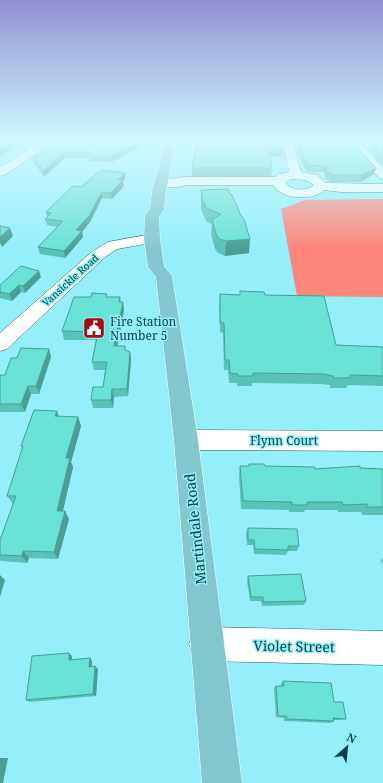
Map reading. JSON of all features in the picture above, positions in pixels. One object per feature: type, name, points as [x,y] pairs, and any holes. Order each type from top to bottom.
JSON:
[{"type":"main road","name":"Martindale Road","points":[[163,177],[157,210],[152,215],[152,239],[156,267],[164,276],[186,440],[206,644],[222,783]]},
{"type":"main road","name":"Martindale Road","points":[[157,210],[163,216],[170,265],[164,276]]},
{"type":"street","points":[[279,184],[283,177],[286,177]]},
{"type":"street","points":[[305,177],[314,178],[321,186]]},
{"type":"street","points":[[161,183],[179,183],[184,186],[279,184],[289,191],[302,193],[315,191],[321,186],[341,188],[383,188]]},
{"type":"street","name":"Vansickle Road","points":[[0,344],[99,254],[113,245],[152,239]]},
{"type":"street","name":"Flynn Court","points":[[186,440],[383,441]]},
{"type":"street","name":"Violet Street","points":[[206,644],[383,648]]},
{"type":"shaded area","points":[[383,199],[383,297],[297,296],[281,209],[305,200]]},
{"type":"building","points":[[93,177],[121,177],[118,180],[123,180],[111,193],[102,192],[89,216],[76,230],[82,231],[64,251],[38,247],[63,221],[45,219],[51,213],[46,212],[73,186],[81,187]]},
{"type":"building","points":[[228,189],[241,216],[244,219],[250,239],[226,241],[219,239],[216,234],[212,220],[221,214],[206,208],[201,196],[203,195],[201,190]]},
{"type":"building","points":[[0,226],[10,228],[0,237]]},
{"type":"building","points":[[21,266],[39,271],[23,286],[19,285],[9,294],[0,292],[0,285]]},
{"type":"building","points":[[240,291],[264,292],[265,295],[324,296],[336,345],[383,347],[383,376],[350,375],[350,378],[334,378],[333,376],[324,374],[253,373],[253,376],[238,376],[238,374],[230,373],[229,360],[225,360],[224,323],[220,322],[220,294],[240,295]]},
{"type":"building","points":[[92,293],[107,294],[106,297],[120,297],[119,302],[123,302],[114,346],[125,346],[125,350],[130,352],[127,389],[112,389],[111,400],[91,400],[93,387],[103,387],[107,362],[92,362],[98,332],[62,331],[74,297],[91,297]]},
{"type":"building","points":[[21,348],[49,349],[36,386],[28,386],[21,404],[0,404],[0,375],[5,375],[11,358],[17,358]]},
{"type":"building","points":[[34,410],[57,411],[55,416],[78,417],[66,458],[70,458],[57,511],[65,511],[54,552],[23,551],[22,556],[0,555],[0,540],[16,496],[7,496],[23,446],[21,446]]},
{"type":"building","points":[[249,464],[264,464],[265,466],[315,467],[315,469],[360,466],[360,468],[383,469],[383,507],[367,507],[367,504],[343,505],[342,502],[307,502],[307,505],[292,505],[292,502],[243,501],[240,466],[249,466]]},
{"type":"building","points":[[248,528],[297,529],[299,546],[288,546],[288,550],[255,549],[254,540],[248,540]]},
{"type":"building","points":[[301,574],[306,601],[263,602],[263,597],[251,597],[248,576]]},
{"type":"building","points":[[69,653],[69,660],[90,658],[89,667],[95,666],[93,694],[26,700],[32,656]]},
{"type":"building","points":[[283,681],[331,683],[334,702],[343,702],[346,719],[333,718],[334,721],[287,719],[286,716],[278,716],[276,686],[284,686]]},
{"type":"place","name":"Fire Station Number 5","points":[[94,328]]}]
